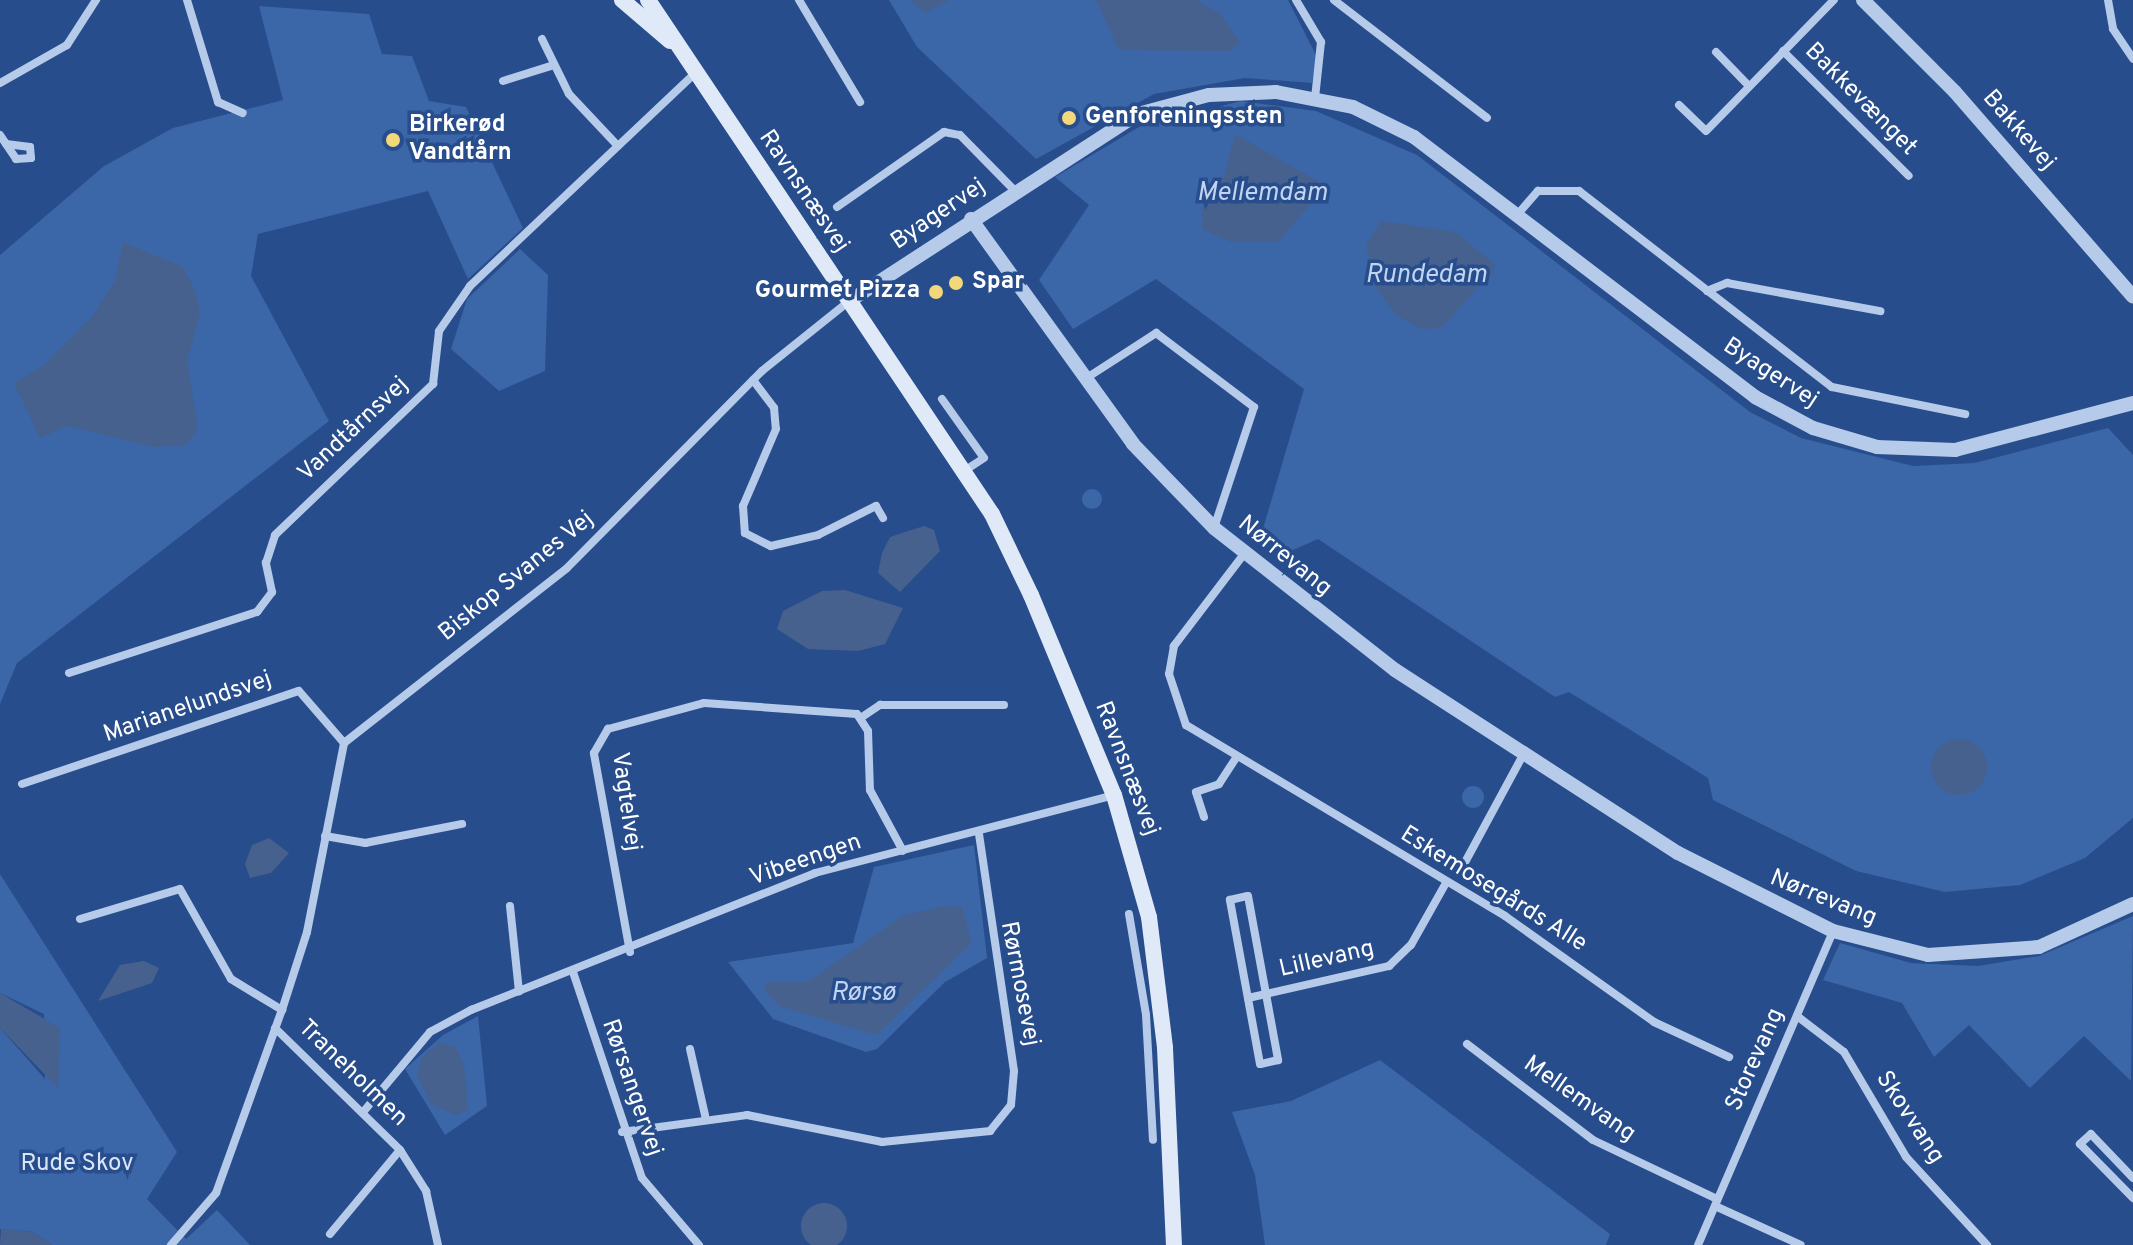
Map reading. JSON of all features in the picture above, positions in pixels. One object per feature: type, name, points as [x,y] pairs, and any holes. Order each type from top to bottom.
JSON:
[{"type":"main road","name":"Ravnsnæsvej","points":[[622,0],[685,57]]},
{"type":"main road","name":"Ravnsnæsvej","points":[[648,0],[694,74],[964,471],[1031,595],[1114,795],[1159,975],[1174,1245]]},
{"type":"main road","name":"Ravnsnæsvej","points":[[1168,1245],[1171,1218]]},
{"type":"street","points":[[0,83],[67,45],[96,0]]},
{"type":"street","points":[[187,0],[218,102],[243,113]]},
{"type":"street","points":[[799,0],[860,102]]},
{"type":"street","points":[[1296,0],[1321,42],[1315,98]]},
{"type":"street","points":[[1334,0],[1487,118]]},
{"type":"street","name":"Bakkevænget","points":[[1679,105],[1706,131],[1834,0]]},
{"type":"street","name":"Bakkevej","points":[[1863,0],[1955,92],[2133,297]]},
{"type":"street","points":[[2108,0],[2113,29],[2133,59]]},
{"type":"street","points":[[542,39],[569,94],[618,146]]},
{"type":"street","name":"Bakkevænget","points":[[1783,51],[1909,176]]},
{"type":"street","points":[[1716,52],[1749,86]]},
{"type":"street","points":[[503,81],[554,65]]},
{"type":"street","name":"Vandtårnsvej","points":[[69,673],[257,612],[272,592],[266,563],[275,535],[433,384],[439,331],[470,286],[694,74]]},
{"type":"street","name":"Byagervej","points":[[848,302],[1095,136],[1174,102],[1241,91],[1315,98],[1414,137],[1755,397],[1848,440],[1955,450],[2133,403]]},
{"type":"street","name":"Byagervej","points":[[837,207],[944,132],[960,135],[1014,190]]},
{"type":"street","points":[[0,135],[6,144]]},
{"type":"street","name":"Byagervej","points":[[1517,215],[1538,191],[1579,191],[1707,291],[1851,396],[1965,414]]},
{"type":"street","name":"Nørrevang","points":[[971,219],[1083,380],[1214,528],[1244,554],[1522,757],[1678,853],[1833,931],[1928,955],[1992,956],[2065,939],[2133,904]]},
{"type":"street","points":[[1707,291],[1727,283],[1880,311]]},
{"type":"street","name":"Biskop Svanes Vej","points":[[344,743],[567,568],[753,380],[848,302]]},
{"type":"street","name":"Nørrevang","points":[[1083,380],[1156,333],[1254,407],[1214,528]]},
{"type":"street","points":[[753,380],[774,408],[776,429],[743,506],[745,533],[771,546],[818,535],[876,506],[883,518]]},
{"type":"street","points":[[942,399],[984,458],[964,471]]},
{"type":"street","name":"Eskemosegårds Alle","points":[[1244,554],[1169,660],[1186,725],[1235,759],[1447,881],[1654,1022],[1729,1057]]},
{"type":"street","name":"Marianelundsvej","points":[[22,784],[299,691],[344,743]]},
{"type":"street","name":"Vagtelvej","points":[[630,952],[594,753],[601,735],[704,703],[847,710],[862,717]]},
{"type":"street","points":[[903,851],[870,790],[862,717],[880,705],[1004,705]]},
{"type":"street","points":[[171,1245],[216,1193],[282,1010],[307,932],[344,743]]},
{"type":"street","points":[[1463,866],[1522,757]]},
{"type":"street","points":[[1204,817],[1196,792],[1219,784],[1235,759]]},
{"type":"street","name":"Vibeengen","points":[[364,1111],[430,1032],[519,992],[630,952],[815,873],[979,835],[1114,795]]},
{"type":"street","points":[[325,836],[365,843],[462,824]]},
{"type":"street","name":"Rørmosevej","points":[[622,1132],[705,1115],[747,1115],[882,1142],[976,1136],[998,1124],[1011,1105],[1012,1024],[988,928],[979,835]]},
{"type":"street","name":"Lillevang","points":[[1248,998],[1389,966],[1411,945],[1447,881]]},
{"type":"street","points":[[80,919],[180,889],[231,979],[282,1010]]},
{"type":"street","name":"Lillevang","points":[[1248,896],[1266,994],[1278,1060],[1260,1064],[1230,900],[1248,896]]},
{"type":"street","points":[[510,906],[519,992]]},
{"type":"street","points":[[1129,914],[1146,1015],[1153,1140]]},
{"type":"street","name":"Storevang","points":[[1698,1245],[1833,931]]},
{"type":"street","name":"Rørsangervej","points":[[573,972],[622,1132],[663,1209],[699,1245]]},
{"type":"street","name":"Skovvang","points":[[1797,1016],[1844,1052],[1906,1157],[1987,1245]]},
{"type":"street","name":"Traneholmen","points":[[275,1028],[364,1111],[400,1150],[426,1191],[438,1245]]},
{"type":"street","name":"Mellemvang","points":[[1467,1044],[1593,1140],[1716,1202]]},
{"type":"street","points":[[690,1049],[705,1115]]},
{"type":"street","points":[[1150,1108],[1168,1107]]},
{"type":"street","points":[[2133,1178],[2091,1134],[2080,1144],[2133,1198]]},
{"type":"street","name":"Traneholmen","points":[[330,1234],[400,1150]]},
{"type":"street","points":[[1716,1202],[1801,1245]]},
{"type":"green space","points":[[889,0],[1288,0],[1317,57],[1312,83],[1245,78],[1154,94],[1036,159],[917,47]]},
{"type":"green space","points":[[259,6],[369,14],[382,54],[412,56],[429,101],[466,107],[523,228],[468,279],[428,191],[258,234],[251,276],[329,421],[17,663],[0,704],[0,255],[104,166],[173,128],[283,100]]},
{"type":"green space","points":[[1241,101],[1316,111],[1417,155],[1750,412],[1801,438],[1913,466],[1975,463],[2108,428],[2133,455],[2133,818],[2085,858],[2020,885],[1945,892],[1856,871],[1713,800],[1708,778],[1569,692],[1555,697],[1318,539],[1284,554],[1260,539],[1304,389],[1156,279],[1073,329],[1039,280],[1089,205],[1055,177],[1139,127]]},
{"type":"green space","points":[[520,249],[548,275],[545,371],[499,391],[451,349],[467,299]]},
{"type":"green space","points":[[1092,489],[1099,492],[1102,499],[1099,506],[1092,509],[1085,506],[1082,499],[1085,492]]},
{"type":"green space","points":[[1473,786],[1481,789],[1484,797],[1481,805],[1473,808],[1465,805],[1462,797],[1465,789]]},
{"type":"green space","points":[[974,845],[987,958],[945,982],[877,1049],[866,1052],[773,1019],[728,962],[853,943],[874,867]]},
{"type":"green space","name":"Rude Skov","points":[[0,874],[177,1152],[147,1199],[186,1239],[217,1210],[250,1245],[52,1245],[32,1232],[0,1229],[0,1028],[45,1079],[44,1014],[0,993]]},
{"type":"green space","points":[[2133,916],[2131,1081],[2084,1036],[2030,1088],[1969,1025],[1934,1057],[1902,1003],[1823,980],[1840,943],[1911,963],[1978,966],[2039,956]]},
{"type":"green space","points":[[478,1016],[487,1106],[445,1135],[405,1069],[443,1035]]},
{"type":"green space","points":[[1380,1060],[1610,1234],[1606,1245],[1265,1245],[1255,1175],[1232,1112],[1291,1101]]},
{"type":"water","points":[[910,0],[949,0],[925,13]]},
{"type":"water","points":[[1096,0],[1196,0],[1219,13],[1240,42],[1229,51],[1119,50]]},
{"type":"water","name":"Mellemdam","points":[[1235,134],[1319,182],[1320,193],[1278,242],[1231,242],[1202,229],[1203,198],[1224,177]]},
{"type":"water","name":"Rundedam","points":[[1381,221],[1456,232],[1495,265],[1493,273],[1440,328],[1421,329],[1396,315],[1376,287],[1366,245]]},
{"type":"water","points":[[123,242],[183,267],[195,290],[200,313],[187,361],[198,428],[187,445],[154,447],[67,426],[40,438],[14,383],[44,365],[93,315],[115,281]]},
{"type":"water","points":[[924,526],[934,530],[940,551],[900,592],[878,573],[882,553],[890,537]]},
{"type":"water","points":[[845,590],[903,608],[885,644],[858,651],[808,649],[777,629],[783,611],[822,591]]},
{"type":"water","points":[[1959,739],[1979,747],[1987,767],[1979,787],[1959,795],[1939,787],[1931,767],[1939,747]]},
{"type":"water","points":[[269,838],[289,853],[271,873],[250,878],[245,864],[252,845]]},
{"type":"water","name":"Rørsø","points":[[944,906],[962,907],[972,943],[876,1035],[779,1006],[765,991],[766,982],[808,982],[902,916]]},
{"type":"water","points":[[144,961],[159,968],[152,983],[98,1001],[120,965]]},
{"type":"water","points":[[0,993],[60,1028],[58,1088],[0,1028]]},
{"type":"water","points":[[439,1043],[455,1046],[464,1064],[468,1110],[455,1115],[431,1104],[417,1075],[421,1058]]},
{"type":"water","points":[[824,1203],[840,1210],[847,1226],[840,1242],[824,1249],[808,1242],[801,1226],[808,1210]]},
{"type":"water","points":[[1,1229],[32,1232],[52,1245],[0,1245]]},
{"type":"place","name":"Genforeningssten","points":[[1069,118]]},
{"type":"place","name":"Birkerød Vandtårn","points":[[393,140]]},
{"type":"place","name":"Spar","points":[[956,283]]},
{"type":"place","name":"Gourmet Pizza","points":[[936,292]]}]
